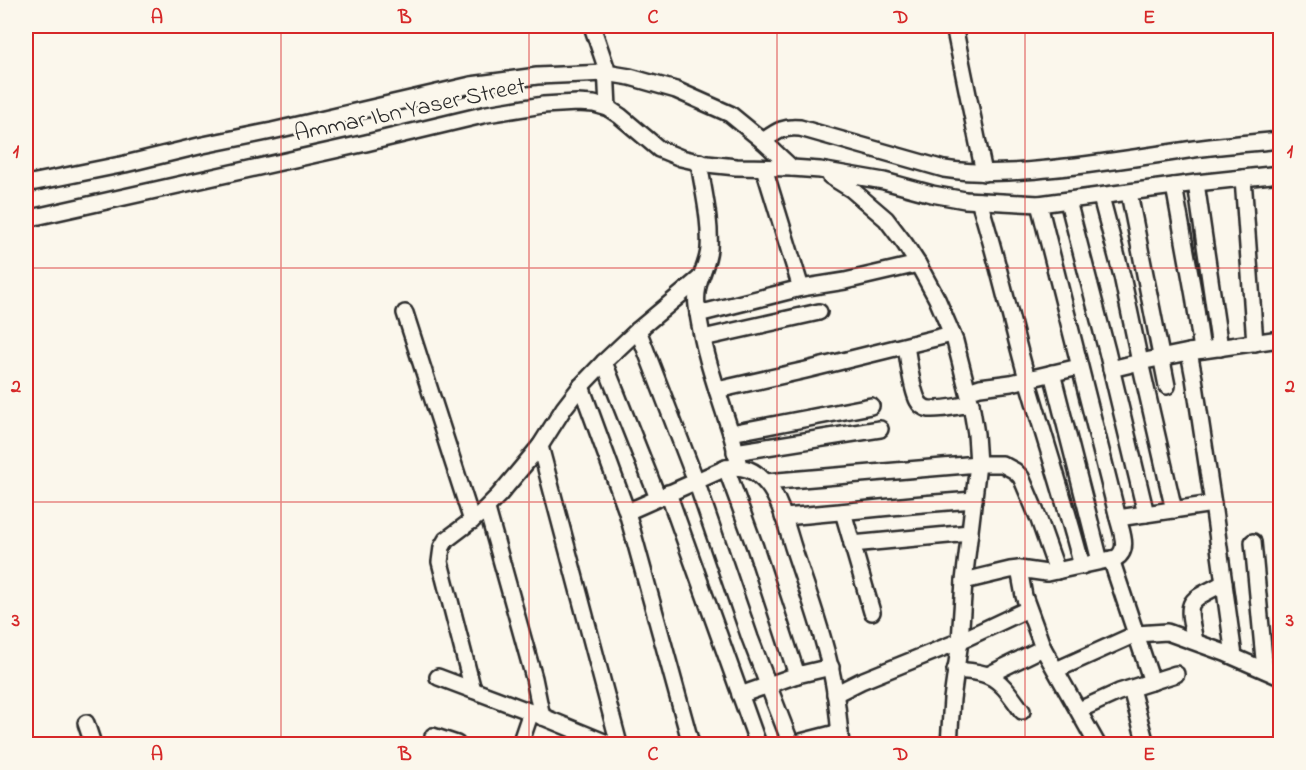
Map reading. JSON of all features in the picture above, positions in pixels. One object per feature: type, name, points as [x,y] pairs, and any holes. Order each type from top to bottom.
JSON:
[{"type":"street","points":[[592,26],[604,59],[608,102]]},
{"type":"street","points":[[954,26],[984,173]]},
{"type":"street","name":"Ammar Ibn Yaser Street","points":[[26,184],[125,164],[471,85],[537,76],[630,76],[685,94],[730,114],[792,168]]},
{"type":"street","name":"Ammar Ibn Yaser Street","points":[[26,219],[366,144],[487,114],[543,105],[577,103],[608,102],[620,116],[658,149],[681,158],[736,167],[820,170],[884,181],[932,194],[979,201],[1039,204],[1281,174]]},
{"type":"street","points":[[763,141],[782,128],[790,127],[944,169],[984,173],[1115,162],[1195,149],[1281,140]]},
{"type":"street","points":[[699,162],[709,240],[708,252],[696,293],[698,314],[717,390],[731,433],[734,462],[755,547],[797,675]]},
{"type":"street","points":[[764,168],[801,288]]},
{"type":"street","points":[[820,170],[851,189],[886,219],[906,244],[937,299],[955,340],[969,397],[976,434],[978,464],[964,581],[949,744]]},
{"type":"street","points":[[1243,178],[1255,343]]},
{"type":"street","points":[[1196,183],[1221,348]]},
{"type":"street","points":[[1174,186],[1194,296],[1194,378],[1214,504],[1234,656]]},
{"type":"street","points":[[1129,193],[1167,386]]},
{"type":"street","points":[[1101,197],[1122,276],[1174,510]]},
{"type":"street","points":[[979,201],[1082,566]]},
{"type":"street","points":[[1068,201],[1146,514]]},
{"type":"street","points":[[964,581],[1019,569],[1047,573],[1120,556],[1124,550],[1118,518],[1039,204]]},
{"type":"street","points":[[698,314],[801,288],[845,281],[918,264]]},
{"type":"street","points":[[473,690],[440,562],[442,547],[447,540],[487,509],[540,446],[564,408],[604,362],[699,279]]},
{"type":"street","points":[[703,338],[819,312]]},
{"type":"street","points":[[405,313],[472,521]]},
{"type":"street","points":[[638,330],[792,744],[841,738],[831,667],[783,517],[766,482],[734,462]]},
{"type":"street","points":[[717,390],[952,334]]},
{"type":"street","points":[[1111,369],[1195,351],[1281,339]]},
{"type":"street","points":[[906,346],[915,393],[918,401],[927,409],[969,397],[980,387],[1011,383],[1079,367]]},
{"type":"street","points":[[604,362],[663,496],[758,744]]},
{"type":"street","points":[[1052,373],[1106,560],[1136,634],[1152,682]]},
{"type":"street","points":[[582,386],[627,513],[691,744]]},
{"type":"street","points":[[731,433],[871,406]]},
{"type":"street","points":[[627,513],[734,462],[880,429]]},
{"type":"street","points":[[540,446],[619,744]]},
{"type":"street","points":[[766,482],[978,464],[1009,467],[1021,477],[1057,571]]},
{"type":"street","points":[[783,517],[974,500]]},
{"type":"street","points":[[1118,518],[1214,504]]},
{"type":"street","points":[[487,509],[534,678],[537,715],[520,744]]},
{"type":"street","points":[[843,512],[872,612]]},
{"type":"street","points":[[852,544],[970,533]]},
{"type":"street","points":[[1253,542],[1265,670]]},
{"type":"street","points":[[1019,569],[1024,596],[1043,648],[1097,744]]},
{"type":"street","points":[[1195,641],[1189,613],[1190,606],[1199,596],[1224,584]]},
{"type":"street","points":[[836,694],[1028,609]]},
{"type":"street","points":[[1056,670],[1136,634],[1167,632],[1234,656],[1281,677]]},
{"type":"street","points":[[988,675],[1043,648]]},
{"type":"street","points":[[740,695],[797,675],[831,667]]},
{"type":"street","points":[[955,670],[988,675],[1003,687],[1022,711]]},
{"type":"street","points":[[1079,710],[1176,674]]},
{"type":"street","points":[[438,677],[609,744]]},
{"type":"street","points":[[1131,689],[1146,744]]},
{"type":"street","points":[[86,723],[93,744]]},
{"type":"street","points":[[433,736],[457,744]]}]
